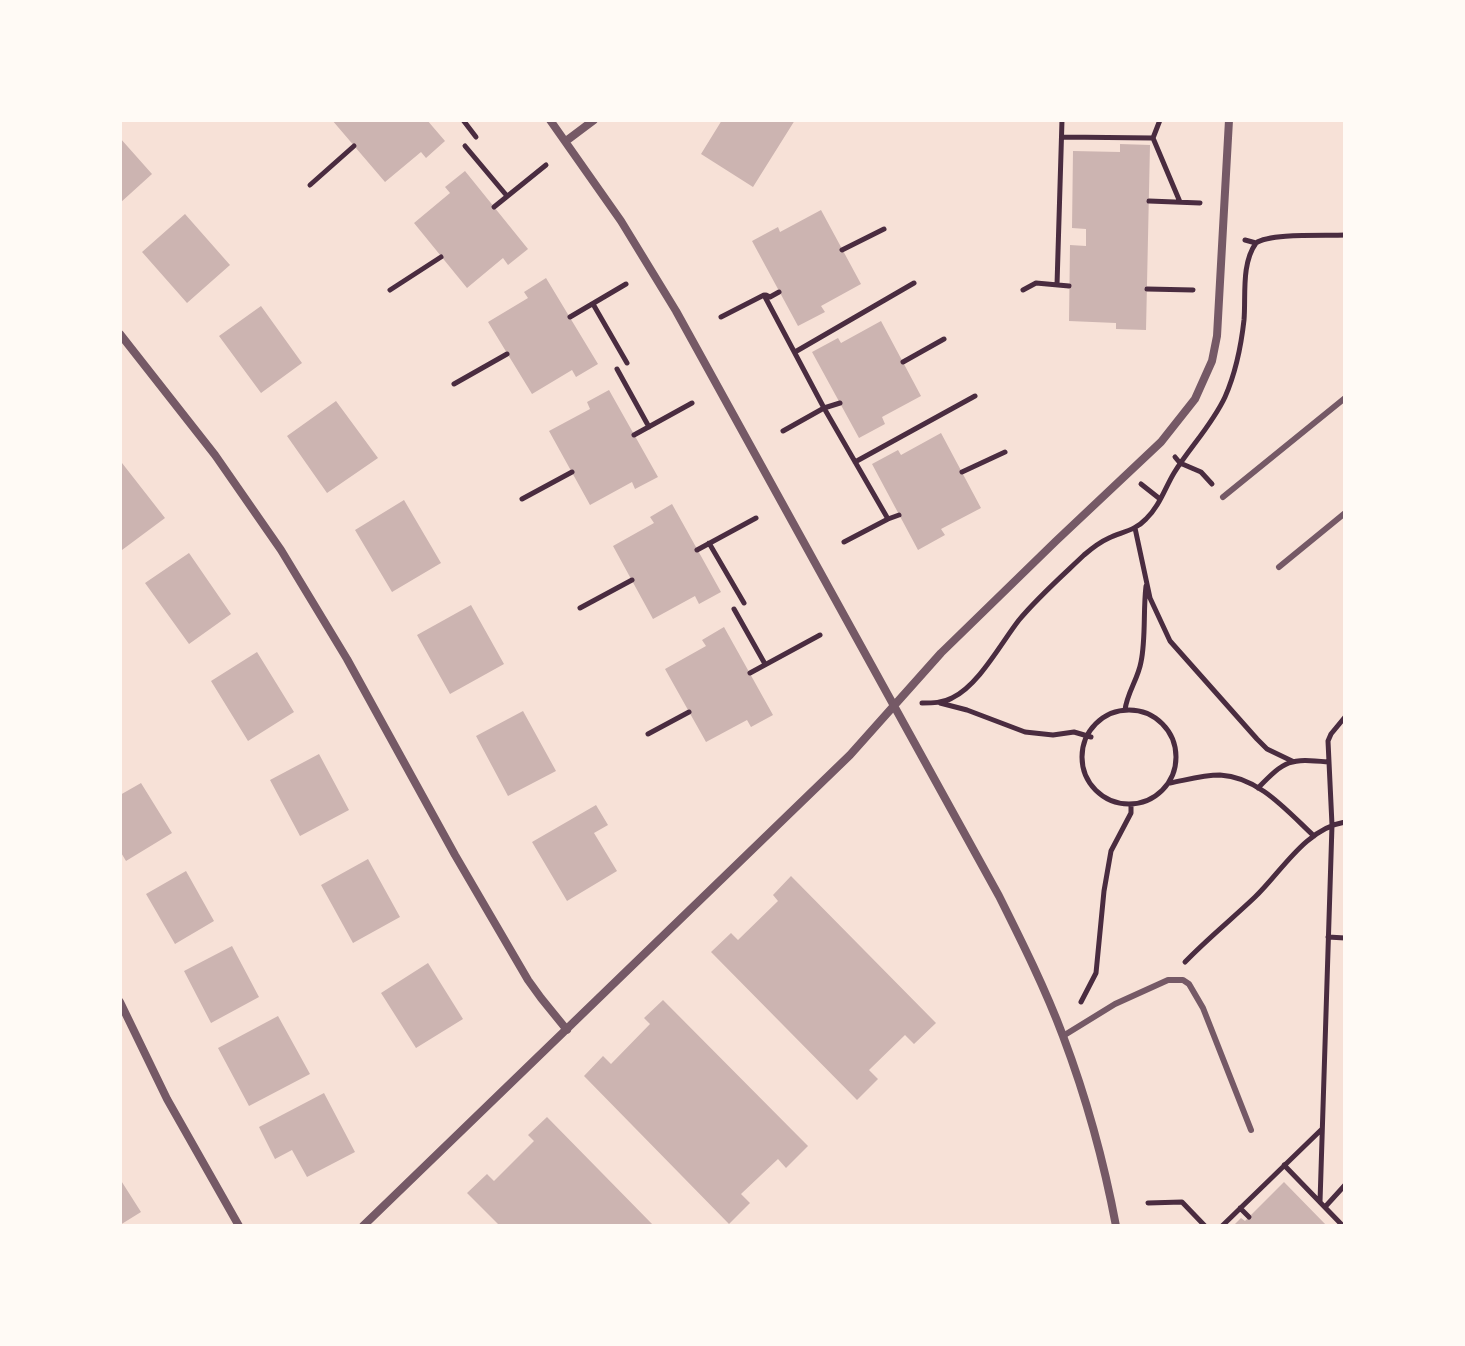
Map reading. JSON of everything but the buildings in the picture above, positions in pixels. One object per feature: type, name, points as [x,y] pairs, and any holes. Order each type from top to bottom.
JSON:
[{"type":"street","points":[[550,120],[621,221],[676,311],[993,885],[1063,1036],[1095,1136],[1116,1226]]},
{"type":"street","points":[[566,141],[594,120]]},
{"type":"street","points":[[363,1226],[850,755],[941,653],[1161,442],[1195,399],[1212,361],[1217,336],[1229,120]]},
{"type":"street","points":[[120,334],[215,455],[281,550],[347,659],[528,980],[567,1030]]},
{"type":"street","points":[[120,1002],[167,1099],[239,1226]]},
{"type":"lane","points":[[1223,497],[1345,398]]},
{"type":"lane","points":[[1279,567],[1345,513]]},
{"type":"lane","points":[[1063,1036],[1115,1004],[1168,980],[1183,980],[1195,992],[1203,1008],[1251,1130]]},
{"type":"path","points":[[463,120],[476,137]]},
{"type":"path","points":[[1057,285],[1062,120]]},
{"type":"path","points":[[1160,120],[1153,138],[1180,202]]},
{"type":"path","points":[[1062,137],[1153,138]]},
{"type":"path","points":[[310,185],[354,146]]},
{"type":"path","points":[[465,146],[507,196]]},
{"type":"path","points":[[494,207],[546,165]]},
{"type":"path","points":[[1149,201],[1200,203]]},
{"type":"path","points":[[842,250],[884,229]]},
{"type":"path","points":[[1245,240],[1256,243],[1261,239],[1281,237],[1345,235]]},
{"type":"path","points":[[390,290],[441,257]]},
{"type":"path","points":[[795,352],[914,283]]},
{"type":"path","points":[[1023,290],[1036,283],[1069,286]]},
{"type":"path","points":[[570,317],[626,284]]},
{"type":"path","points":[[1147,289],[1193,290]]},
{"type":"path","points":[[721,317],[764,295],[770,297],[779,292]]},
{"type":"path","points":[[764,295],[888,519]]},
{"type":"path","points":[[593,304],[627,363]]},
{"type":"path","points":[[903,362],[944,339]]},
{"type":"path","points":[[454,384],[507,354]]},
{"type":"path","points":[[617,369],[649,427]]},
{"type":"path","points":[[855,462],[975,396]]},
{"type":"path","points":[[634,435],[692,403]]},
{"type":"path","points":[[783,431],[824,408],[840,403]]},
{"type":"path","points":[[962,472],[1005,452]]},
{"type":"path","points":[[1175,457],[1180,463],[1201,472],[1223,497]]},
{"type":"path","points":[[522,499],[572,472]]},
{"type":"path","points":[[1144,487],[1160,499]]},
{"type":"path","points":[[844,542],[899,515]]},
{"type":"path","points":[[697,550],[756,518]]},
{"type":"path","points":[[1135,528],[1150,598],[1170,641],[1267,749],[1292,761]]},
{"type":"path","points":[[709,543],[744,603]]},
{"type":"path","points":[[580,608],[632,580]]},
{"type":"path","points":[[1125,710],[1143,650],[1146,583]]},
{"type":"path","points":[[734,609],[765,664]]},
{"type":"path","points":[[750,673],[820,635]]},
{"type":"path","points":[[939,702],[1025,732],[1053,735],[1074,732],[1089,736]]},
{"type":"path","points":[[1135,709],[1150,714],[1163,723],[1173,737],[1177,752],[1176,768],[1170,783],[1146,801],[1131,804],[1115,802],[1101,795],[1084,771],[1082,755],[1093,726],[1104,716],[1125,710],[1135,709]]},
{"type":"path","points":[[648,734],[689,712]]},
{"type":"path","points":[[1322,1205],[1332,825],[1328,741],[1345,717]]},
{"type":"path","points":[[1258,788],[1283,765],[1292,761],[1328,762]]},
{"type":"path","points":[[1170,783],[1209,775],[1243,780],[1277,801],[1314,836]]},
{"type":"path","points":[[1092,981],[1096,973],[1111,851],[1131,813],[1131,804]]},
{"type":"path","points":[[1168,980],[1314,836],[1332,825],[1345,822]]},
{"type":"path","points":[[1328,937],[1345,938]]},
{"type":"path","points":[[1222,1226],[1322,1129]]},
{"type":"path","points":[[1284,1165],[1343,1226]]},
{"type":"path","points":[[1322,1205],[1345,1185]]},
{"type":"path","points":[[1148,1203],[1182,1202],[1205,1226]]},
{"type":"path","points":[[1240,1208],[1249,1217]]}]
